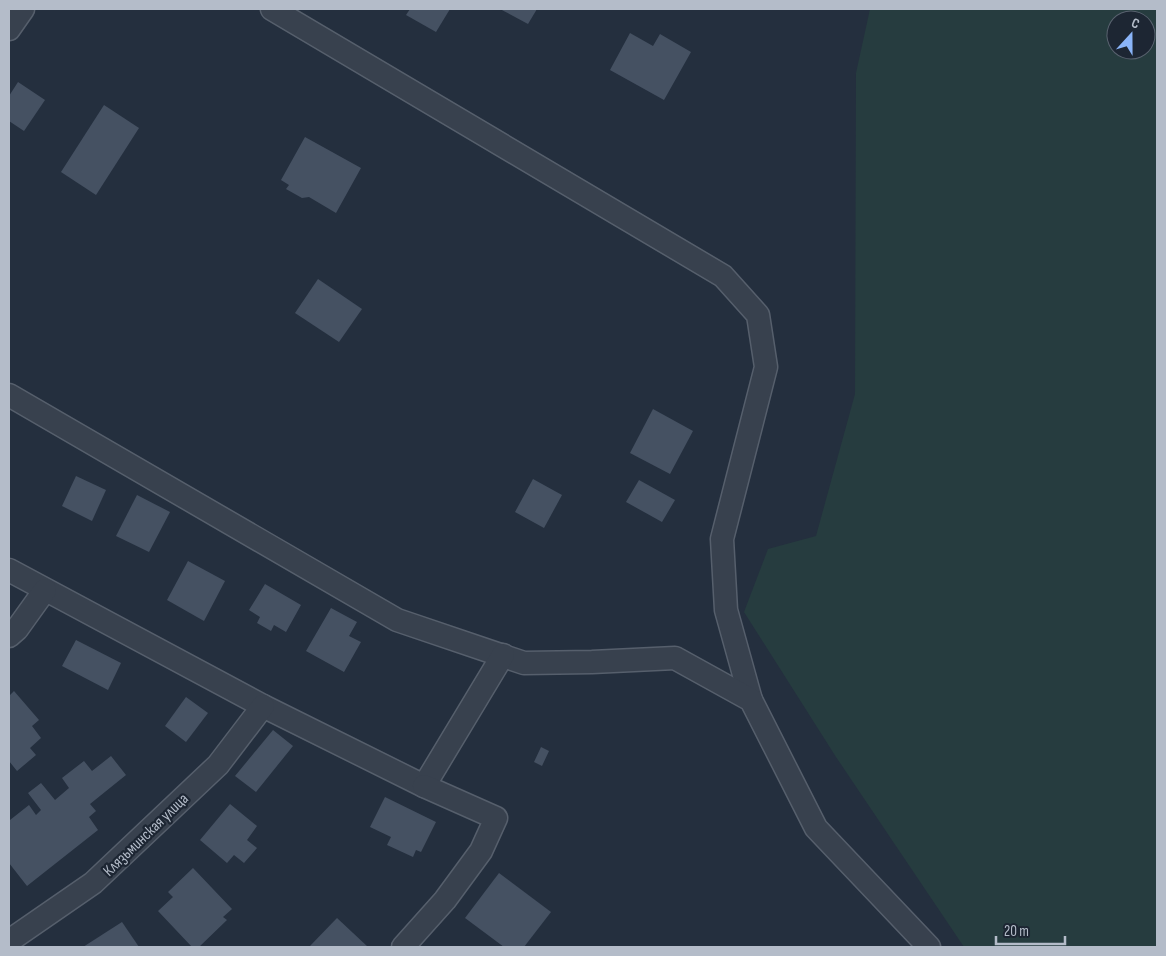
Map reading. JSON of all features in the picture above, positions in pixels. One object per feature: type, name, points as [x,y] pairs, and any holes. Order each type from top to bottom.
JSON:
[{"type":"street","points":[[9,30],[23,9]]},
{"type":"street","points":[[272,9],[723,276],[758,315],[766,367],[722,539],[726,610],[751,700],[816,828],[929,947]]},
{"type":"street","points":[[9,396],[397,620],[524,663],[675,658],[751,700]]},
{"type":"street","points":[[9,570],[263,706],[424,786],[496,818],[481,851],[445,900],[403,947]]},
{"type":"street","points":[[9,636],[17,629],[45,590]]},
{"type":"street","points":[[424,786],[503,655]]},
{"type":"street","name":"Клязьминская улица","points":[[9,941],[93,883],[218,765],[263,706]]},
{"type":"green space","points":[[870,9],[1157,9],[1157,947],[964,947],[836,757],[744,612],[768,549],[816,536],[855,394],[856,73]]},
{"type":"building","points":[[410,9],[450,9],[436,32],[406,15]]},
{"type":"building","points":[[500,9],[537,9],[528,24]]},
{"type":"building","points":[[630,33],[653,46],[660,34],[691,52],[664,100],[610,70]]},
{"type":"building","points":[[18,82],[45,100],[24,131],[9,121],[9,96]]},
{"type":"building","points":[[104,105],[139,128],[96,195],[61,172]]},
{"type":"building","points":[[305,137],[361,168],[336,213],[309,197],[302,198],[286,189],[289,185],[281,180]]},
{"type":"building","points":[[318,279],[362,309],[339,342],[295,313]]},
{"type":"building","points":[[653,409],[693,431],[670,474],[630,453]]},
{"type":"building","points":[[76,476],[106,490],[92,521],[62,506]]},
{"type":"building","points":[[533,479],[562,495],[544,528],[515,512]]},
{"type":"building","points":[[639,480],[675,500],[662,522],[626,502]]},
{"type":"building","points":[[137,495],[170,512],[149,552],[116,536]]},
{"type":"building","points":[[188,561],[225,581],[204,621],[167,600]]},
{"type":"building","points":[[265,584],[301,605],[286,632],[274,625],[271,631],[257,623],[260,617],[249,610]]},
{"type":"building","points":[[331,608],[357,622],[349,636],[361,642],[344,672],[306,651]]},
{"type":"building","points":[[76,640],[121,663],[108,690],[62,666]]},
{"type":"building","points":[[14,691],[39,720],[32,726],[41,738],[30,748],[36,755],[17,771],[9,761],[9,696]]},
{"type":"building","points":[[186,697],[208,713],[186,742],[165,726]]},
{"type":"building","points":[[273,730],[293,746],[256,792],[235,776]]},
{"type":"building","points":[[541,747],[549,751],[542,766],[534,762]]},
{"type":"building","points":[[111,756],[126,775],[90,804],[96,811],[89,817],[98,830],[27,886],[9,863],[9,817],[10,820],[29,805],[36,815],[41,810],[28,793],[41,783],[55,800],[69,788],[62,778],[84,761],[92,771]]},
{"type":"building","points":[[385,797],[436,822],[421,852],[416,850],[413,857],[387,845],[391,837],[370,827]]},
{"type":"building","points":[[230,804],[257,826],[247,840],[257,848],[244,863],[234,855],[227,863],[200,840]]},
{"type":"building","points":[[193,868],[232,909],[223,917],[227,920],[199,947],[192,947],[158,911],[173,897],[168,892]]},
{"type":"building","points":[[499,873],[551,912],[524,947],[504,947],[465,918]]},
{"type":"building","points":[[337,918],[368,947],[309,947]]},
{"type":"building","points":[[122,922],[139,947],[83,947]]}]
